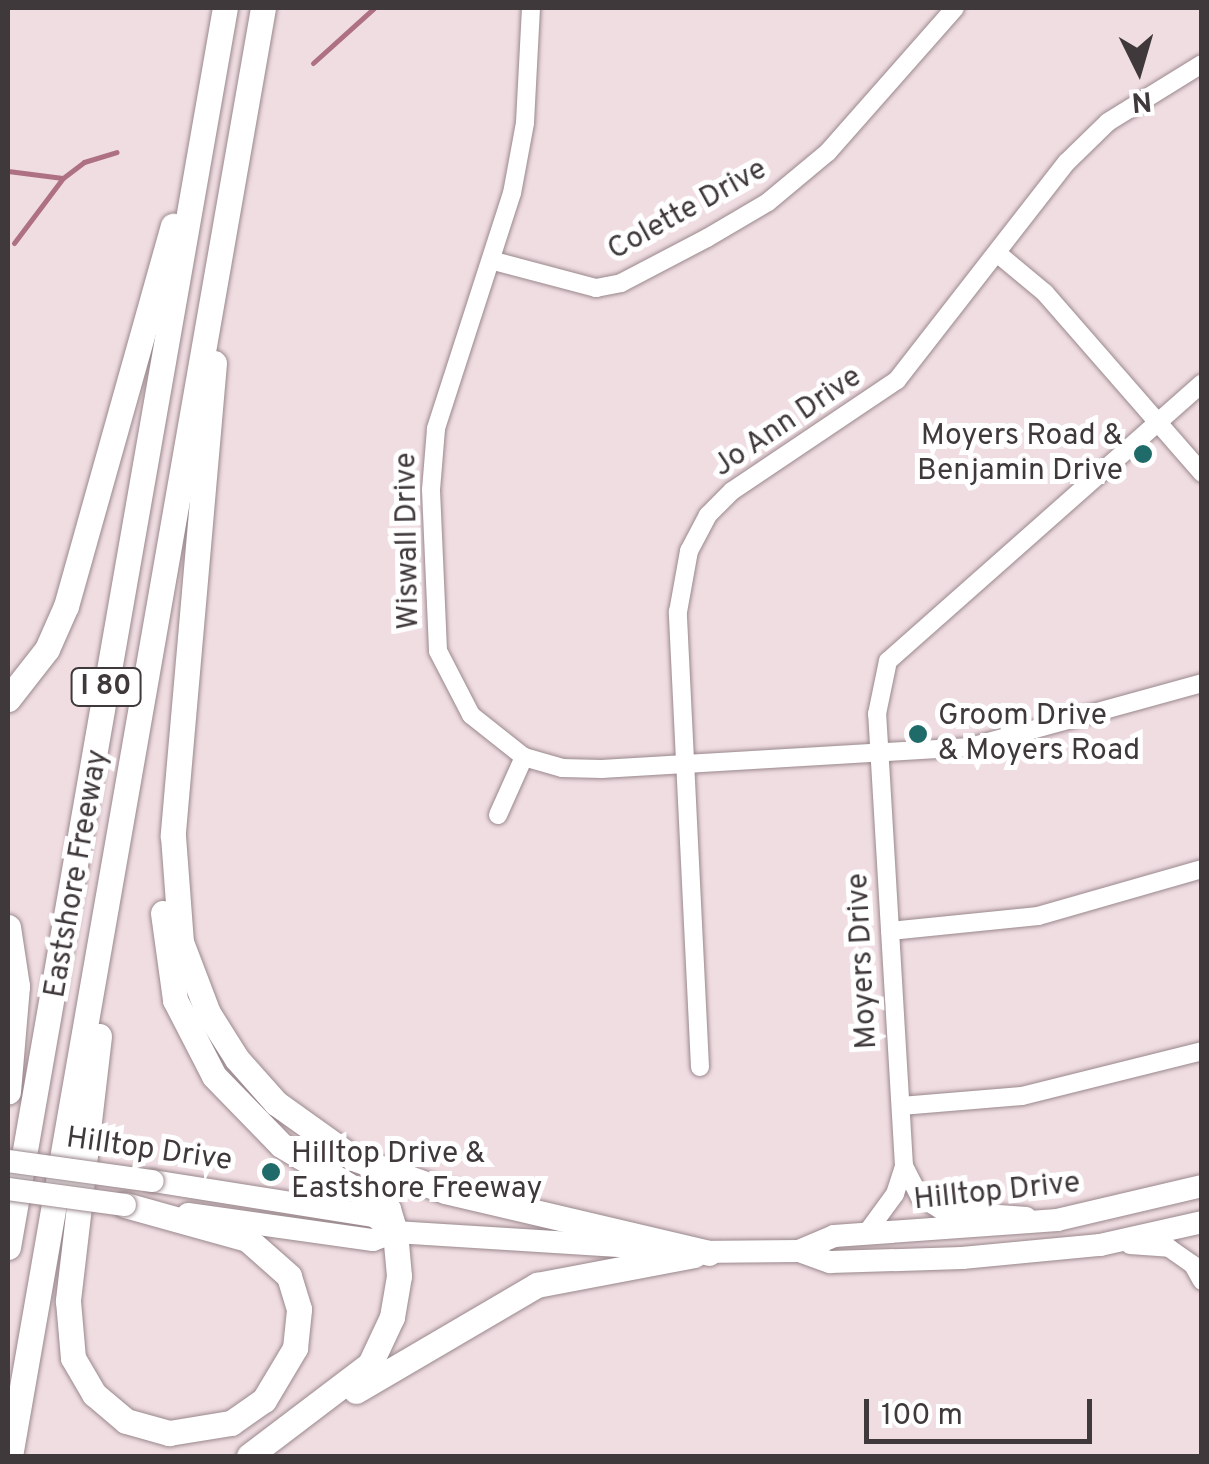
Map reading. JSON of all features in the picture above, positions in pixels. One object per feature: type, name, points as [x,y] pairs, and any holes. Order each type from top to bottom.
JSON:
[{"type":"highway","name":"Eastshore Freeway","points":[[8,1247],[224,8]]},
{"type":"highway","name":"Eastshore Freeway","points":[[10,1456],[263,8]]},
{"type":"highway","points":[[8,699],[46,649],[66,606],[204,126]]},
{"type":"highway","points":[[218,268],[211,429],[163,933],[172,986],[191,1038],[256,1124],[388,1209],[395,1232],[399,1276],[387,1333],[358,1378],[308,1418]]},
{"type":"highway","points":[[175,802],[176,917],[192,978],[237,1060],[300,1123],[353,1158],[414,1182],[709,1253]]},
{"type":"highway","points":[[120,827],[68,1339],[94,1394],[126,1421],[169,1433],[231,1423],[264,1400],[288,1368],[299,1328],[289,1276],[247,1239],[125,1205]]},
{"type":"highway","points":[[8,926],[17,986],[8,1092]]},
{"type":"highway","points":[[248,1456],[537,1285],[709,1253]]},
{"type":"main road","name":"Hilltop Drive","points":[[8,1161],[374,1216],[395,1232]]},
{"type":"main road","name":"Hilltop Drive","points":[[799,1251],[834,1236],[1057,1220],[1202,1186]]},
{"type":"main road","name":"Hilltop Drive","points":[[8,1189],[374,1240],[395,1232],[709,1253],[799,1251],[830,1262],[1100,1245],[1202,1222]]},
{"type":"street","name":"Wiswall Drive","points":[[531,8],[525,123],[494,260],[436,429],[431,569],[438,651],[452,685],[471,715],[524,757],[562,768],[687,764],[1004,741],[1202,684]]},
{"type":"street","name":"Colette Drive","points":[[494,260],[596,288],[620,283],[707,238],[768,202],[828,152],[956,8]]},
{"type":"street","name":"Jo Ann Drive","points":[[700,1067],[680,581],[708,514],[756,474],[896,380],[1067,162],[1108,122],[1202,64]]},
{"type":"street","points":[[997,253],[1044,293],[1202,473]]},
{"type":"street","name":"Moyers Drive","points":[[904,1166],[879,753],[880,681],[888,661],[1202,383]]},
{"type":"street","points":[[498,815],[524,757]]},
{"type":"street","points":[[890,931],[1038,916],[1202,868]]},
{"type":"street","points":[[900,1106],[1022,1096],[1202,1050]]},
{"type":"street","points":[[904,1166],[920,1197],[941,1210],[1057,1220]]},
{"type":"street","points":[[865,1234],[895,1194],[904,1166]]},
{"type":"street","points":[[1100,1245],[1168,1248],[1193,1265],[1202,1281]]},
{"type":"waterway","points":[[313,63],[374,8]]},
{"type":"waterway","points":[[14,243],[63,178],[84,162],[116,152]]},
{"type":"waterway","points":[[8,171],[63,178]]},
{"type":"place","name":"Moyers Road & Benjamin Drive","points":[[1143,454]]},
{"type":"place","name":"Groom Drive & Moyers Road","points":[[918,734]]},
{"type":"place","name":"Hilltop Drive & Eastshore Freeway","points":[[271,1172]]}]
